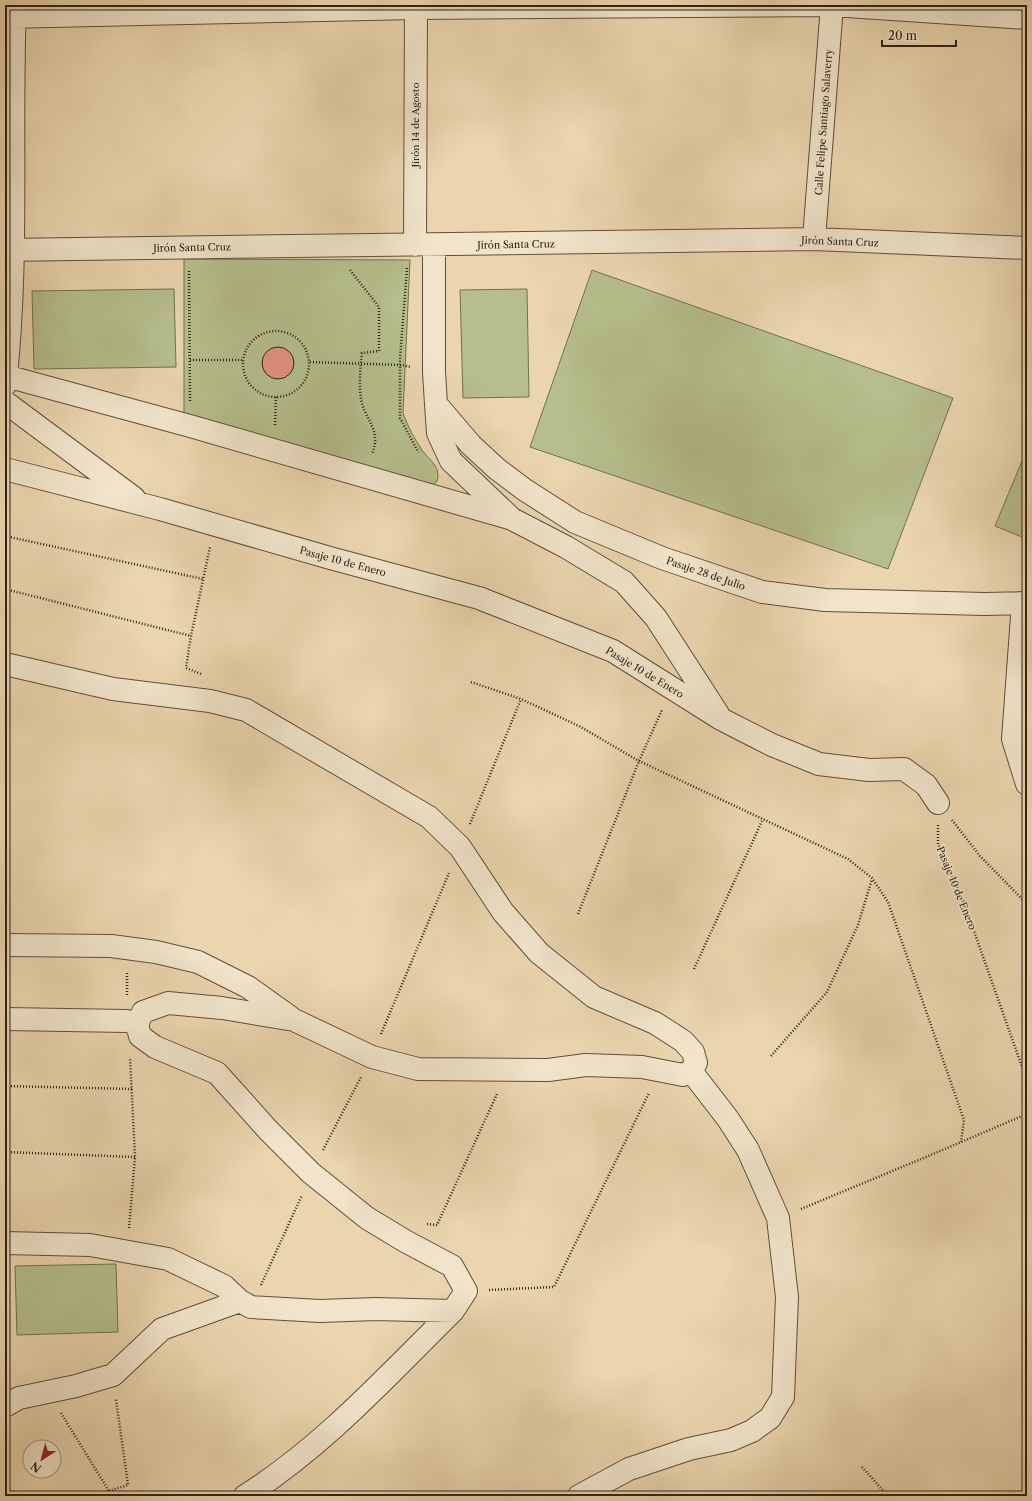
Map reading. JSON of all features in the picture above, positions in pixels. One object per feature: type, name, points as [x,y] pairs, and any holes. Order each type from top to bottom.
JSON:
[{"type":"street","points":[[721,719],[656,618],[624,582],[566,547],[512,519],[6,372],[12,13],[415,6],[832,5],[1027,18]]},
{"type":"street","name":"Calle Felipe Santiago Salaverry","points":[[814,239],[832,5]]},
{"type":"street","name":"Jirón 14 de Agosto","points":[[415,6],[419,245],[434,372],[438,433],[451,461],[512,519]]},
{"type":"street","name":"Jirón Santa Cruz","points":[[9,250],[814,239],[1027,248]]},
{"type":"street","points":[[5,402],[142,505]]},
{"type":"street","name":"Pasaje 28 de Julio","points":[[436,404],[471,445],[497,469],[525,490],[575,522],[662,558],[755,590],[825,600],[955,604],[1025,603]]},
{"type":"street","name":"Pasaje 10 de Enero","points":[[5,469],[480,598],[613,651],[721,719],[772,745],[819,764],[869,770],[904,769],[926,785],[938,803]]},
{"type":"street","points":[[1025,603],[1013,739],[1027,784]]},
{"type":"street","points":[[5,664],[113,689],[210,701],[246,710],[429,816],[460,847],[503,912],[539,952],[594,998],[655,1023],[683,1042],[693,1052],[696,1063],[691,1071],[683,1075],[642,1068],[586,1065],[548,1070],[418,1070],[372,1057],[294,1020],[248,987],[198,962],[156,952],[112,946],[5,945]]},
{"type":"street","points":[[5,1019],[132,1022],[143,1012],[168,1003],[222,1008],[294,1020]]},
{"type":"street","points":[[132,1022],[140,1036],[155,1047],[217,1073],[268,1130],[311,1173],[367,1218],[405,1241],[452,1266],[466,1291],[453,1311],[344,1420],[266,1483],[245,1496]]},
{"type":"street","points":[[579,1496],[629,1468],[689,1449],[731,1440],[752,1431],[770,1418],[783,1397],[786,1359],[787,1297],[778,1218],[748,1150],[728,1119],[691,1071]]},
{"type":"street","points":[[5,1243],[90,1245],[168,1259],[224,1286],[246,1304]]},
{"type":"street","points":[[5,1406],[19,1398],[76,1386],[113,1374],[162,1329],[246,1304],[320,1311],[376,1309],[453,1311]]},
{"type":"path","points":[[419,245],[400,365],[400,418],[420,453]]},
{"type":"path","points":[[190,247],[190,426]]},
{"type":"path","points":[[350,269],[379,307],[379,351],[362,353],[360,383],[362,400],[376,434],[376,446],[372,455]]},
{"type":"path","points":[[271,330],[282,331],[293,335],[301,342],[307,351],[310,362],[309,373],[304,382],[296,391],[287,396],[276,397],[265,395],[255,390],[248,382],[243,371],[242,360],[245,350],[252,340],[261,333],[271,330]]},
{"type":"path","points":[[190,360],[242,360]]},
{"type":"path","points":[[310,362],[400,365],[434,372]]},
{"type":"path","points":[[275,426],[276,397]]},
{"type":"path","points":[[208,678],[186,668],[191,636],[215,525]]},
{"type":"path","points":[[5,536],[203,579]]},
{"type":"path","points":[[5,589],[191,636]]},
{"type":"path","points":[[471,682],[521,699],[579,726],[639,761],[848,859],[872,878],[888,902],[964,1120],[961,1142]]},
{"type":"path","points":[[578,914],[639,761],[672,688]]},
{"type":"path","points":[[246,1304],[311,1173],[372,1057],[521,699]]},
{"type":"path","points":[[938,803],[980,856],[1027,904]]},
{"type":"path","name":"Pasaje 10 de Enero","points":[[938,803],[938,844],[964,900],[1027,1081]]},
{"type":"path","points":[[694,969],[763,819]]},
{"type":"path","points":[[771,1056],[827,992],[858,925],[872,878]]},
{"type":"path","points":[[125,1252],[130,1227],[136,1157],[132,1089],[132,1022],[128,948]]},
{"type":"path","points":[[422,1224],[437,1225],[508,1069]]},
{"type":"path","points":[[466,1291],[554,1288],[659,1071]]},
{"type":"path","points":[[5,1086],[132,1089]]},
{"type":"path","points":[[778,1218],[1027,1114]]},
{"type":"path","points":[[5,1152],[136,1157]]},
{"type":"path","points":[[109,1491],[128,1485],[113,1374]]},
{"type":"path","points":[[48,1392],[112,1496]]},
{"type":"path","points":[[862,1467],[888,1496]]},
{"type":"green space","points":[[184,259],[410,260],[403,413],[416,441],[437,468],[438,476],[433,486],[429,488],[184,420]]},
{"type":"green space","points":[[592,270],[953,398],[888,569],[530,447]]},
{"type":"green space","points":[[174,289],[176,367],[34,369],[32,291]]},
{"type":"green space","points":[[527,289],[529,397],[463,398],[460,290]]},
{"type":"green space","points":[[1027,449],[1027,539],[995,526]]},
{"type":"green space","points":[[116,1264],[118,1332],[17,1335],[15,1266]]},
{"type":"building","points":[[278,347],[287,350],[291,354],[294,363],[291,372],[287,376],[278,379],[269,376],[265,372],[262,363],[265,354],[269,350]]}]
